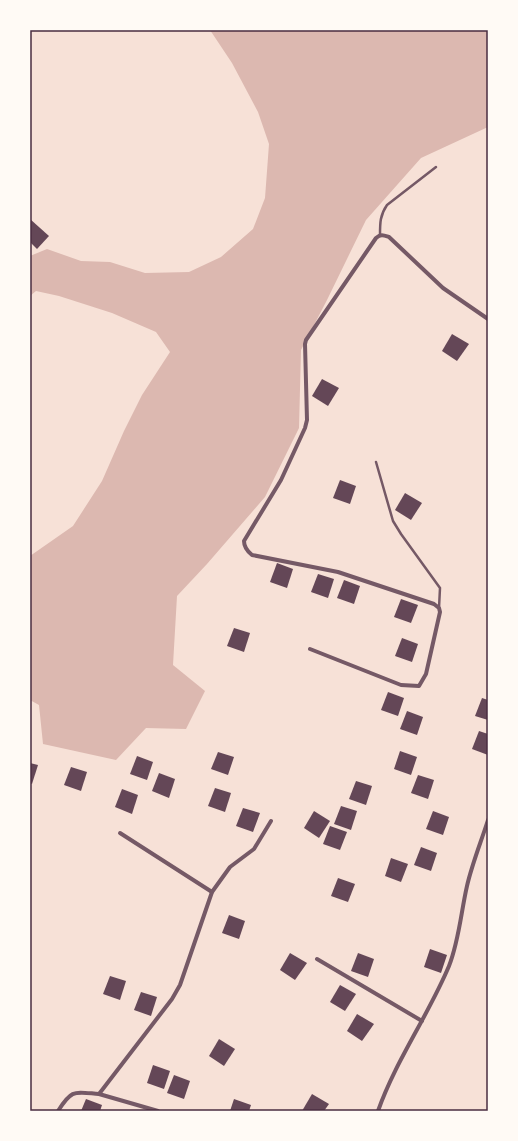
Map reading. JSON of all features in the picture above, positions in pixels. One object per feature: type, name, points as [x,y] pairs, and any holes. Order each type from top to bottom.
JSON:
[{"type":"street","points":[[310,649],[401,685],[419,686],[426,674],[440,612],[434,604],[338,572],[252,555],[244,546],[244,540],[281,480],[305,428],[307,420],[306,340],[376,238],[380,235],[389,237],[442,288],[488,319]]},
{"type":"street","points":[[378,1111],[394,1071],[422,1021],[449,965],[467,885],[488,820]]},
{"type":"street","points":[[99,1094],[177,992],[212,892],[230,867],[254,849],[271,822]]},
{"type":"street","points":[[120,833],[212,892]]},
{"type":"street","points":[[317,959],[422,1021]]},
{"type":"street","points":[[58,1111],[66,1098],[76,1092],[99,1094],[158,1111]]},
{"type":"lane","points":[[380,235],[380,218],[383,212],[388,206],[436,167]]},
{"type":"lane","points":[[376,462],[393,521],[440,588],[438,608]]},
{"type":"shaded area","points":[[210,30],[488,30],[488,127],[421,158],[366,220],[301,350],[299,428],[265,497],[177,596],[173,665],[205,691],[186,729],[146,728],[116,760],[43,744],[39,705],[30,700],[30,556],[73,526],[102,481],[142,395],[170,352],[156,332],[112,313],[59,296],[36,291],[30,296],[30,256],[47,249],[81,261],[110,262],[145,273],[189,272],[221,257],[253,229],[265,198],[269,144],[258,112],[232,63]]},
{"type":"building","points":[[30,219],[49,236],[37,249],[30,242]]},
{"type":"building","points":[[452,334],[469,344],[457,361],[442,351]]},
{"type":"building","points":[[322,379],[339,388],[328,406],[312,396]]},
{"type":"building","points":[[340,480],[356,486],[350,504],[333,498]]},
{"type":"building","points":[[405,493],[422,503],[411,520],[395,510]]},
{"type":"building","points":[[277,563],[293,569],[287,588],[270,582]]},
{"type":"building","points":[[318,574],[334,579],[328,598],[311,592]]},
{"type":"building","points":[[344,580],[360,586],[354,604],[337,598]]},
{"type":"building","points":[[401,599],[418,605],[411,623],[394,617]]},
{"type":"building","points":[[234,628],[250,633],[244,652],[227,646]]},
{"type":"building","points":[[402,638],[418,644],[412,662],[395,656]]},
{"type":"building","points":[[388,692],[404,698],[398,716],[381,710]]},
{"type":"building","points":[[482,698],[488,700],[488,720],[475,716]]},
{"type":"building","points":[[407,711],[423,717],[417,735],[400,729]]},
{"type":"building","points":[[479,731],[488,734],[488,755],[472,749]]},
{"type":"building","points":[[400,751],[417,757],[411,775],[394,769]]},
{"type":"building","points":[[218,752],[234,757],[228,775],[211,769]]},
{"type":"building","points":[[137,756],[153,762],[147,780],[130,774]]},
{"type":"building","points":[[30,763],[38,765],[32,784],[30,783]]},
{"type":"building","points":[[71,767],[87,772],[81,791],[64,785]]},
{"type":"building","points":[[159,773],[175,779],[169,798],[152,791]]},
{"type":"building","points":[[418,775],[434,780],[428,799],[411,793]]},
{"type":"building","points":[[356,781],[372,786],[366,805],[349,799]]},
{"type":"building","points":[[215,788],[231,793],[225,812],[208,806]]},
{"type":"building","points":[[122,789],[138,795],[132,814],[115,807]]},
{"type":"building","points":[[341,806],[357,811],[351,830],[334,824]]},
{"type":"building","points":[[243,808],[260,813],[253,832],[236,826]]},
{"type":"building","points":[[314,811],[330,821],[319,838],[304,828]]},
{"type":"building","points":[[433,811],[449,817],[443,835],[426,829]]},
{"type":"building","points":[[330,826],[347,832],[340,850],[323,844]]},
{"type":"building","points":[[421,847],[437,853],[431,871],[414,865]]},
{"type":"building","points":[[391,858],[408,864],[401,882],[385,876]]},
{"type":"building","points":[[338,878],[355,884],[348,902],[331,896]]},
{"type":"building","points":[[229,915],[245,921],[239,939],[222,933]]},
{"type":"building","points":[[430,949],[447,955],[441,973],[424,967]]},
{"type":"building","points":[[290,953],[307,963],[295,980],[280,970]]},
{"type":"building","points":[[358,953],[374,959],[368,977],[351,971]]},
{"type":"building","points":[[110,976],[126,981],[120,1000],[103,994]]},
{"type":"building","points":[[340,985],[356,994],[345,1011],[330,1002]]},
{"type":"building","points":[[141,992],[157,997],[151,1016],[134,1010]]},
{"type":"building","points":[[357,1014],[374,1024],[362,1041],[347,1031]]},
{"type":"building","points":[[219,1039],[235,1049],[224,1066],[209,1056]]},
{"type":"building","points":[[153,1065],[170,1071],[164,1089],[147,1083]]},
{"type":"building","points":[[174,1075],[190,1081],[184,1099],[167,1093]]},
{"type":"building","points":[[312,1094],[329,1104],[324,1111],[302,1111]]},
{"type":"building","points":[[86,1099],[102,1105],[100,1111],[81,1111]]},
{"type":"building","points":[[234,1099],[251,1105],[249,1111],[230,1111]]}]
